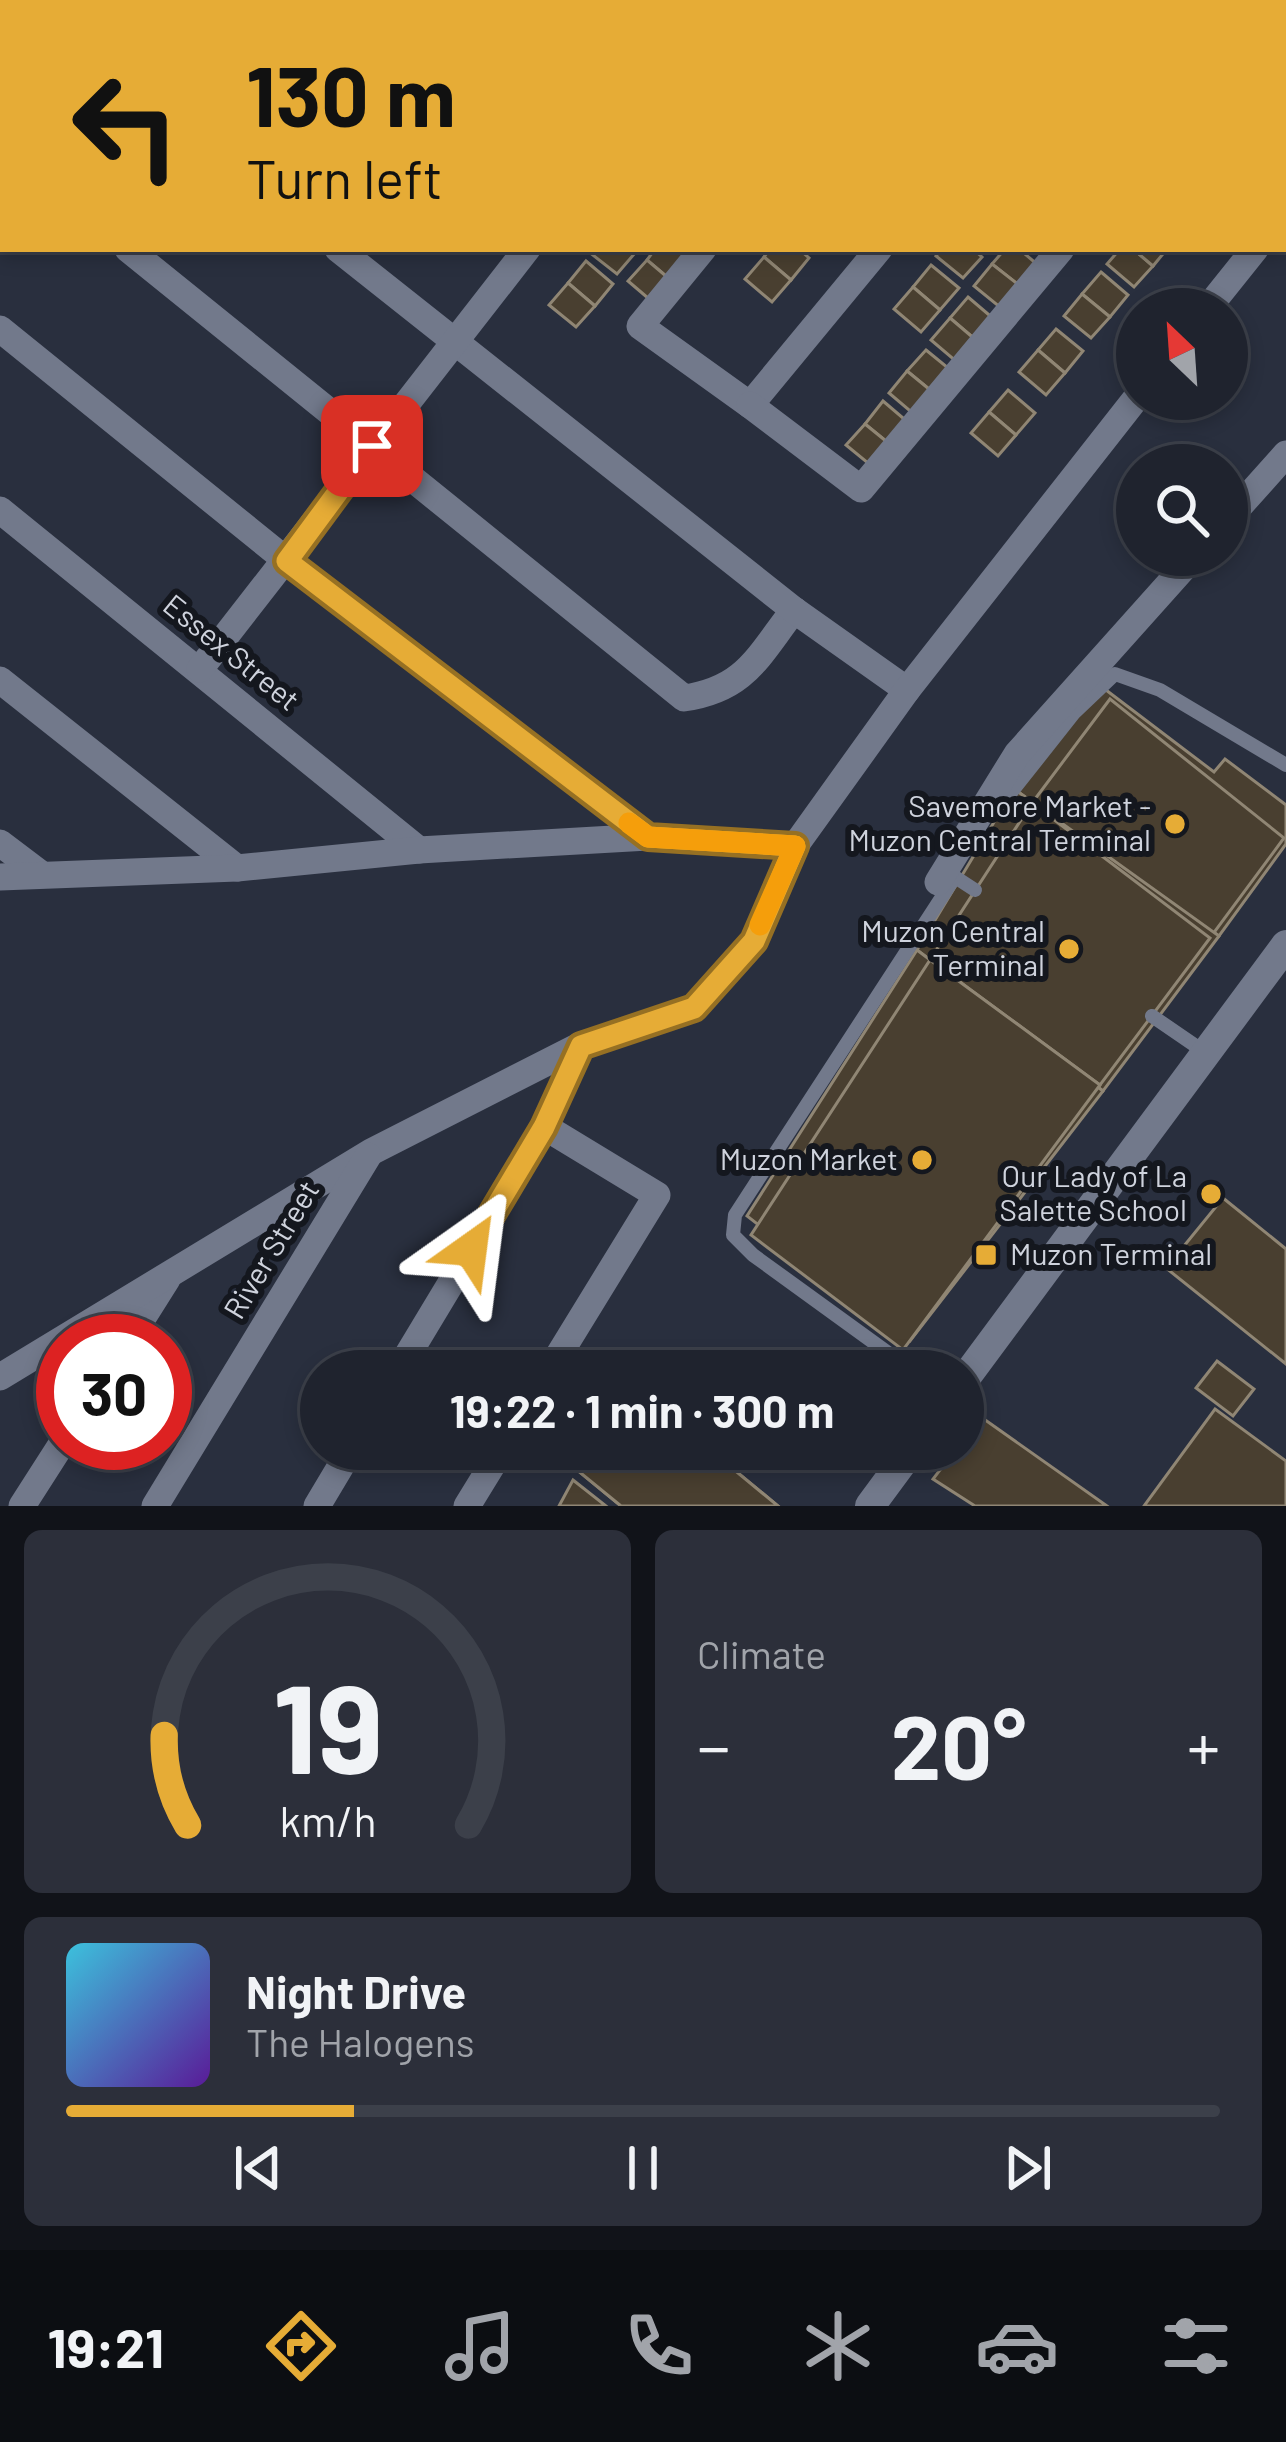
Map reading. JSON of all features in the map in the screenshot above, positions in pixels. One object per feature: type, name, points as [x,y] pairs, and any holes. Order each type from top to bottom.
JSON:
[{"type":"main road","points":[[984,1353],[1286,945]]},
{"type":"main road","points":[[870,1506],[897,1470]]},
{"type":"street","points":[[132,252],[684,698],[718,693],[745,672],[794,610]]},
{"type":"street","points":[[342,252],[794,610],[907,690]]},
{"type":"street","points":[[200,670],[525,252]]},
{"type":"street","points":[[701,252],[640,326],[861,489],[1058,252]]},
{"type":"street","points":[[749,405],[876,252]]},
{"type":"street","points":[[1220,288],[1242,253]]},
{"type":"street","points":[[0,329],[287,561],[648,837]]},
{"type":"street","points":[[0,1377],[371,1151],[581,1046],[694,1008],[754,941],[795,846],[907,690],[1120,420]]},
{"type":"street","points":[[1248,497],[1286,454]]},
{"type":"street","name":"Essex Street","points":[[0,510],[419,850]]},
{"type":"street","points":[[947,880],[1017,754],[1177,576]]},
{"type":"street","points":[[0,680],[237,868]]},
{"type":"street","points":[[0,877],[237,868],[419,850],[648,837],[795,846]]},
{"type":"street","points":[[0,843],[40,874]]},
{"type":"street","points":[[411,1350],[544,1127],[581,1046]]},
{"type":"street","points":[[544,1127],[657,1196],[562,1350]]},
{"type":"street","name":"River Street","points":[[154,1506],[371,1151]]},
{"type":"street","points":[[145,1314],[174,1269]]},
{"type":"street","points":[[22,1506],[45,1470]]},
{"type":"street","points":[[317,1506],[338,1470]]},
{"type":"street","points":[[466,1506],[489,1470]]},
{"type":"lane","points":[[885,1350],[753,1255],[733,1235],[735,1215],[947,880],[1010,791],[1074,713],[1115,674],[1160,690],[1286,766]]},
{"type":"lane","points":[[947,880],[975,890]]},
{"type":"lane","points":[[1152,1016],[1206,1053]]},
{"type":"building","points":[[589,252],[634,252],[617,274]]},
{"type":"building","points":[[653,252],[682,252],[692,260],[673,282],[647,260]]},
{"type":"building","points":[[768,252],[802,252],[809,258],[791,280],[764,257]]},
{"type":"building","points":[[939,252],[976,252],[982,257],[963,278],[936,256]]},
{"type":"building","points":[[1002,252],[1023,252],[1038,265],[1020,286],[992,264]]},
{"type":"building","points":[[1117,252],[1137,252],[1153,266],[1134,287],[1107,264]]},
{"type":"building","points":[[1137,252],[1165,252],[1153,266]]},
{"type":"building","points":[[764,257],[791,280],[772,302],[745,279]]},
{"type":"building","points":[[647,260],[673,282],[655,304],[628,281]]},
{"type":"building","points":[[586,261],[613,284],[595,306],[568,283]]},
{"type":"building","points":[[992,264],[1020,286],[1001,308],[974,286]]},
{"type":"building","points":[[931,265],[959,288],[940,310],[913,287]]},
{"type":"building","points":[[1101,272],[1120,288],[1110,317],[1082,294]]},
{"type":"building","points":[[568,283],[595,306],[576,327],[549,305]]},
{"type":"building","points":[[913,287],[940,310],[921,332],[894,309]]},
{"type":"building","points":[[1082,294],[1110,317],[1091,338],[1064,316]]},
{"type":"building","points":[[968,297],[995,320],[977,341],[950,318]]},
{"type":"building","points":[[950,318],[977,341],[958,363],[931,340]]},
{"type":"building","points":[[1056,329],[1083,351],[1065,373],[1038,350]]},
{"type":"building","points":[[926,350],[953,372],[935,394],[907,371]]},
{"type":"building","points":[[1038,350],[1065,373],[1046,395],[1019,372]]},
{"type":"building","points":[[907,371],[935,394],[916,416],[889,393]]},
{"type":"building","points":[[1008,390],[1035,413],[1016,435],[989,412]]},
{"type":"building","points":[[883,401],[910,424],[892,446],[865,424]]},
{"type":"building","points":[[989,412],[1016,435],[998,456],[971,433]]},
{"type":"building","points":[[865,424],[892,446],[874,468],[846,445]]},
{"type":"building","name":"Savemore Market - Muzon Central Terminal","points":[[1102,687],[1214,772],[1225,759],[1286,805],[1286,844],[1219,936],[1014,789]]},
{"type":"building","name":"Savemore Market - Muzon Central Terminal","points":[[1110,699],[1284,838],[1210,938],[1032,803]]},
{"type":"building","name":"Muzon Central Terminal","points":[[1014,789],[1219,936],[1103,1091],[917,950]]},
{"type":"building","name":"Muzon Central Terminal","points":[[1032,803],[1210,938],[1100,1085],[930,960]]},
{"type":"building","name":"Muzon Market","points":[[917,950],[1103,1091],[910,1341],[747,1216]]},
{"type":"building","name":"Muzon Market","points":[[930,960],[1100,1085],[903,1350],[751,1235]]},
{"type":"building","points":[[1223,1198],[1286,1249],[1286,1364],[1166,1268]]},
{"type":"building","points":[[1217,1361],[1254,1389],[1233,1416],[1196,1388]]},
{"type":"building","points":[[1215,1409],[1286,1461],[1286,1506],[1144,1506]]},
{"type":"building","points":[[984,1419],[1107,1506],[975,1506],[933,1479],[940,1470],[984,1470]]},
{"type":"building","points":[[577,1470],[734,1470],[778,1506],[621,1506]]},
{"type":"building","points":[[577,1470],[734,1470],[778,1506],[621,1506]]},
{"type":"building","points":[[573,1480],[606,1506],[559,1506]]},
{"type":"slow traffic","points":[[629,823],[648,837],[795,846],[760,925]]},
{"type":"place","name":"Savemore Market - Muzon Central Terminal","points":[[1175,824]]},
{"type":"place","name":"Muzon Central Terminal","points":[[1069,949]]},
{"type":"place","name":"Muzon Market","points":[[922,1160]]},
{"type":"place","name":"Our Lady of La Salette School","points":[[1211,1194]]},
{"type":"place","name":"Muzon Terminal","points":[[986,1255]]},
{"type":"route","points":[[372,446],[287,561],[648,837],[795,846],[754,941],[694,1008],[581,1046],[544,1127],[471,1249]]}]
